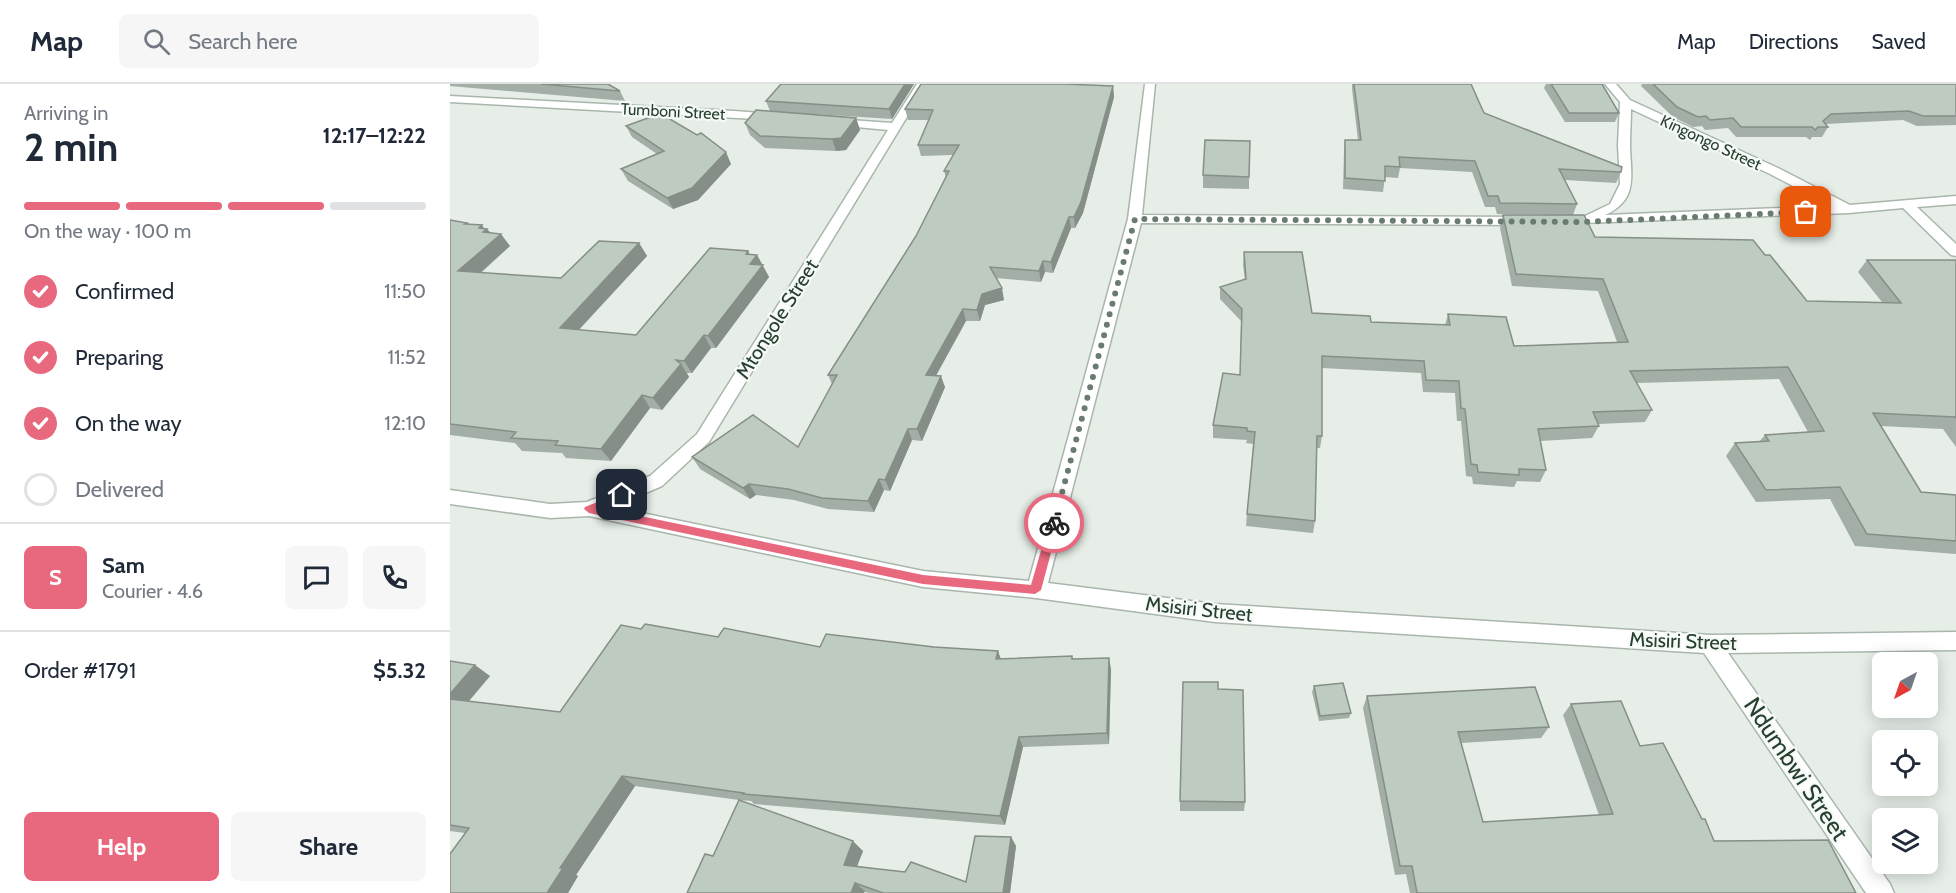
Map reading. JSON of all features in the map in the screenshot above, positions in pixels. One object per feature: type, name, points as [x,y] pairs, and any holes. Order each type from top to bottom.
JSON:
[{"type":"street","name":"Mtongole Street","points":[[589,509],[656,481],[703,438],[922,84]]},
{"type":"street","points":[[1035,590],[1135,219],[1150,84]]},
{"type":"street","name":"Kingongo Street","points":[[1610,84],[1626,102],[1849,209]]},
{"type":"street","name":"Tumboni Street","points":[[450,99],[641,107],[792,119]]},
{"type":"street","points":[[1583,222],[1615,206],[1626,184],[1624,145],[1626,102]]},
{"type":"street","points":[[826,121],[896,127]]},
{"type":"street","points":[[1135,219],[1583,222],[1849,209],[1956,200]]},
{"type":"street","points":[[1907,205],[1956,252]]},
{"type":"street","name":"Msisiri Street","points":[[450,497],[550,511],[589,509],[923,579],[1035,590],[1215,613],[1710,644],[1956,641]]},
{"type":"street","name":"Ndumbwi Street","points":[[1710,644],[1881,893]]},
{"type":"building","points":[[541,84],[608,84],[620,91]]},
{"type":"building","points":[[781,84],[905,84],[889,109],[766,101]]},
{"type":"building","points":[[921,84],[1113,86],[1081,202],[1074,217],[1069,217],[1051,262],[1043,261],[1039,271],[990,267],[1002,288],[982,294],[977,310],[963,309],[926,375],[941,376],[917,429],[908,429],[885,480],[879,479],[868,501],[822,498],[788,489],[749,484],[743,488],[692,457],[753,415],[798,447],[837,375],[828,375],[916,236],[949,171],[944,171],[959,145],[918,145],[933,110],[905,109]]},
{"type":"building","points":[[1354,84],[1471,84],[1484,113],[1622,167],[1621,172],[1559,169],[1577,204],[1500,203],[1498,196],[1488,196],[1475,161],[1399,157],[1400,167],[1385,166],[1385,181],[1345,178],[1345,140],[1361,140]]},
{"type":"building","points":[[1551,84],[1602,84],[1619,113],[1569,113]]},
{"type":"building","points":[[1653,84],[1956,84],[1956,116],[1923,116],[1909,111],[1831,114],[1823,121],[1828,127],[1818,127],[1815,130],[1812,127],[1741,127],[1733,118],[1710,120],[1706,116],[1698,117],[1677,107]]},
{"type":"building","points":[[756,110],[856,118],[841,138],[760,136],[745,123]]},
{"type":"building","points":[[656,115],[663,115],[697,135],[701,133],[726,152],[692,188],[667,198],[621,169],[664,151],[626,126]]},
{"type":"building","points":[[1205,140],[1250,141],[1249,177],[1203,175]]},
{"type":"building","points":[[1503,215],[1584,215],[1595,237],[1753,240],[1765,255],[1770,255],[1807,301],[1901,303],[1867,260],[1956,260],[1956,418],[1873,413],[1921,492],[1956,495],[1956,541],[1867,534],[1840,487],[1766,490],[1735,443],[1769,441],[1765,435],[1824,431],[1788,367],[1630,371],[1652,410],[1593,412],[1599,426],[1538,429],[1546,470],[1519,469],[1519,475],[1478,472],[1477,465],[1471,464],[1465,409],[1461,408],[1459,381],[1426,380],[1424,361],[1322,356],[1322,436],[1317,436],[1315,521],[1247,514],[1255,432],[1247,431],[1247,428],[1213,425],[1223,373],[1240,375],[1242,309],[1220,287],[1246,279],[1244,252],[1302,252],[1312,313],[1370,316],[1371,322],[1450,325],[1448,314],[1506,317],[1514,346],[1628,342],[1603,279],[1516,274]]},
{"type":"building","points":[[450,220],[482,225],[479,228],[487,229],[483,232],[501,234],[458,271],[561,278],[599,241],[639,243],[560,328],[636,335],[710,248],[748,251],[746,254],[757,255],[750,264],[763,265],[708,336],[704,335],[684,361],[676,360],[681,364],[653,398],[642,395],[601,449],[555,445],[558,441],[511,438],[516,432],[450,424]]},
{"type":"building","points":[[645,624],[718,637],[724,628],[820,647],[826,634],[934,647],[998,651],[996,659],[1072,656],[1072,659],[1109,658],[1107,733],[1019,737],[1000,816],[743,794],[622,776],[560,868],[563,868],[547,893],[450,893],[450,854],[469,828],[450,825],[450,699],[560,712],[621,625],[641,629]]},
{"type":"building","points":[[450,661],[475,665],[450,694]]},
{"type":"building","points":[[1183,682],[1218,682],[1218,689],[1243,690],[1245,802],[1180,801]]},
{"type":"building","points":[[1343,683],[1351,713],[1320,716],[1314,686]]},
{"type":"building","points":[[1535,687],[1549,727],[1458,732],[1483,822],[1613,814],[1571,704],[1621,701],[1640,746],[1663,743],[1702,819],[1705,819],[1714,841],[1828,840],[1856,893],[1417,893],[1412,866],[1400,866],[1367,696]]},
{"type":"building","points":[[739,800],[853,841],[844,865],[905,872],[911,862],[966,882],[975,836],[1011,837],[1003,893],[883,893],[855,883],[851,893],[687,893],[705,854],[713,856]]},
{"type":"way so far","points":[[1054,523],[1135,219],[1583,222],[1806,212]]},
{"type":"route","points":[[622,495],[589,509],[923,579],[1035,590],[1054,523]]}]
